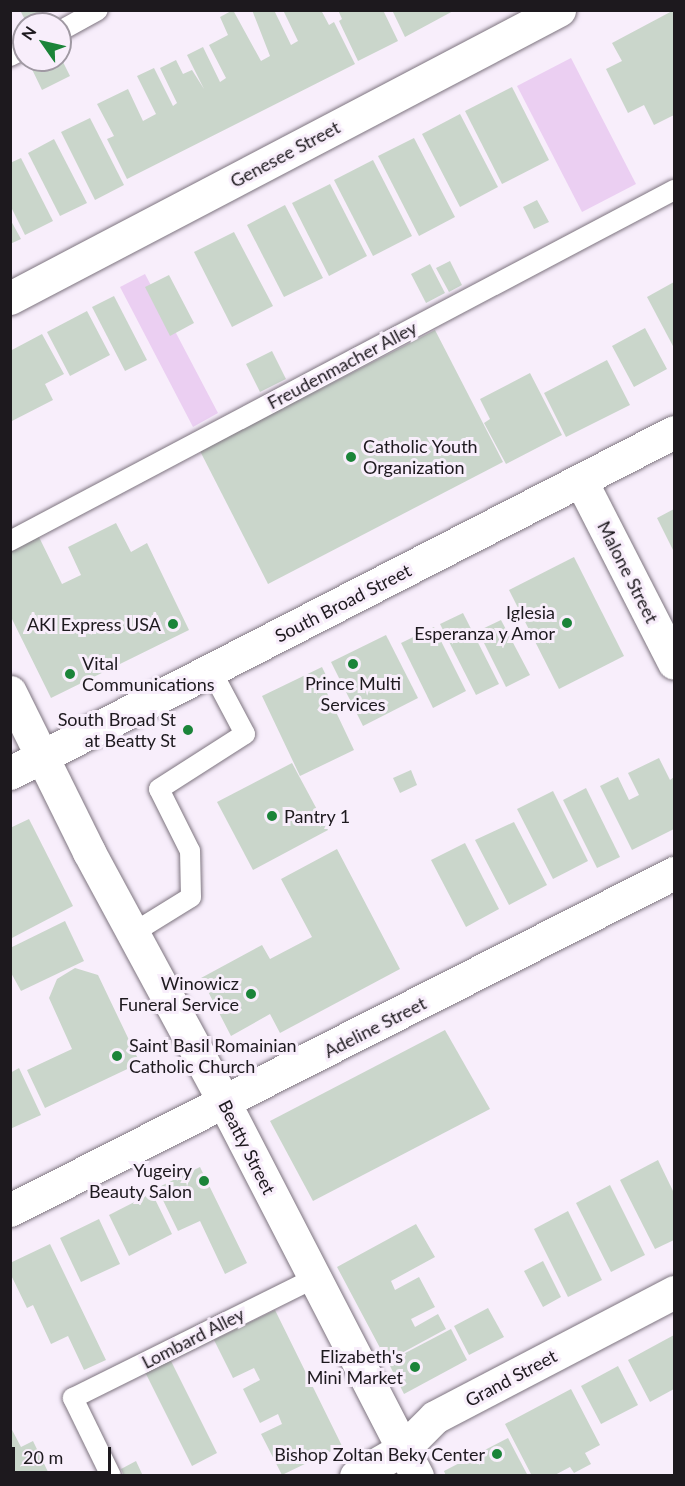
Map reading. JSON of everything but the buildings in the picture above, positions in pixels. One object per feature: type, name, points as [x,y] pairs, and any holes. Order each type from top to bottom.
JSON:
[{"type":"street","name":"Genesee Street","points":[[10,298],[559,10]]},
{"type":"street","name":"South Broad Street","points":[[10,773],[675,432]]},
{"type":"street","name":"Malone Street","points":[[581,481],[675,663]]},
{"type":"street","name":"Beatty Street","points":[[10,692],[133,933],[225,1104],[312,1278],[410,1462]]},
{"type":"street","name":"Adeline Street","points":[[10,1210],[225,1104],[675,873]]},
{"type":"street","name":"Grand Street","points":[[356,1476],[410,1462],[435,1417],[675,1292]]},
{"type":"lane","points":[[72,24],[98,10]]},
{"type":"lane","name":"Freudenmacher Alley","points":[[10,541],[675,190]]},
{"type":"lane","points":[[133,933],[191,897],[190,851],[159,789],[245,734],[211,670]]},
{"type":"lane","name":"Lombard Alley","points":[[111,1476],[73,1398],[312,1278]]},
{"type":"shaded area","points":[[571,58],[636,184],[582,212],[517,86]]},
{"type":"shaded area","points":[[145,274],[218,413],[193,427],[120,287]]},
{"type":"place","name":"Catholic Youth Organization","points":[[351,457]]},
{"type":"place","name":"Iglesia Esperanza y Amor","points":[[567,623]]},
{"type":"place","name":"AKI Express USA","points":[[173,624]]},
{"type":"place","name":"Prince Multi Services","points":[[353,664]]},
{"type":"place","name":"Vital Communications","points":[[70,674]]},
{"type":"place","name":"South Broad St at Beatty St","points":[[188,730]]},
{"type":"place","name":"Pantry 1","points":[[272,816]]},
{"type":"place","name":"Winowicz Funeral Service","points":[[251,994]]},
{"type":"place","name":"Saint Basil Romainian Catholic Church","points":[[117,1056]]},
{"type":"place","name":"Yugeiry Beauty Salon","points":[[204,1181]]},
{"type":"place","name":"Elizabeth's Mini Market","points":[[415,1367]]},
{"type":"place","name":"Bishop Zoltan Beky Center","points":[[497,1454]]}]
